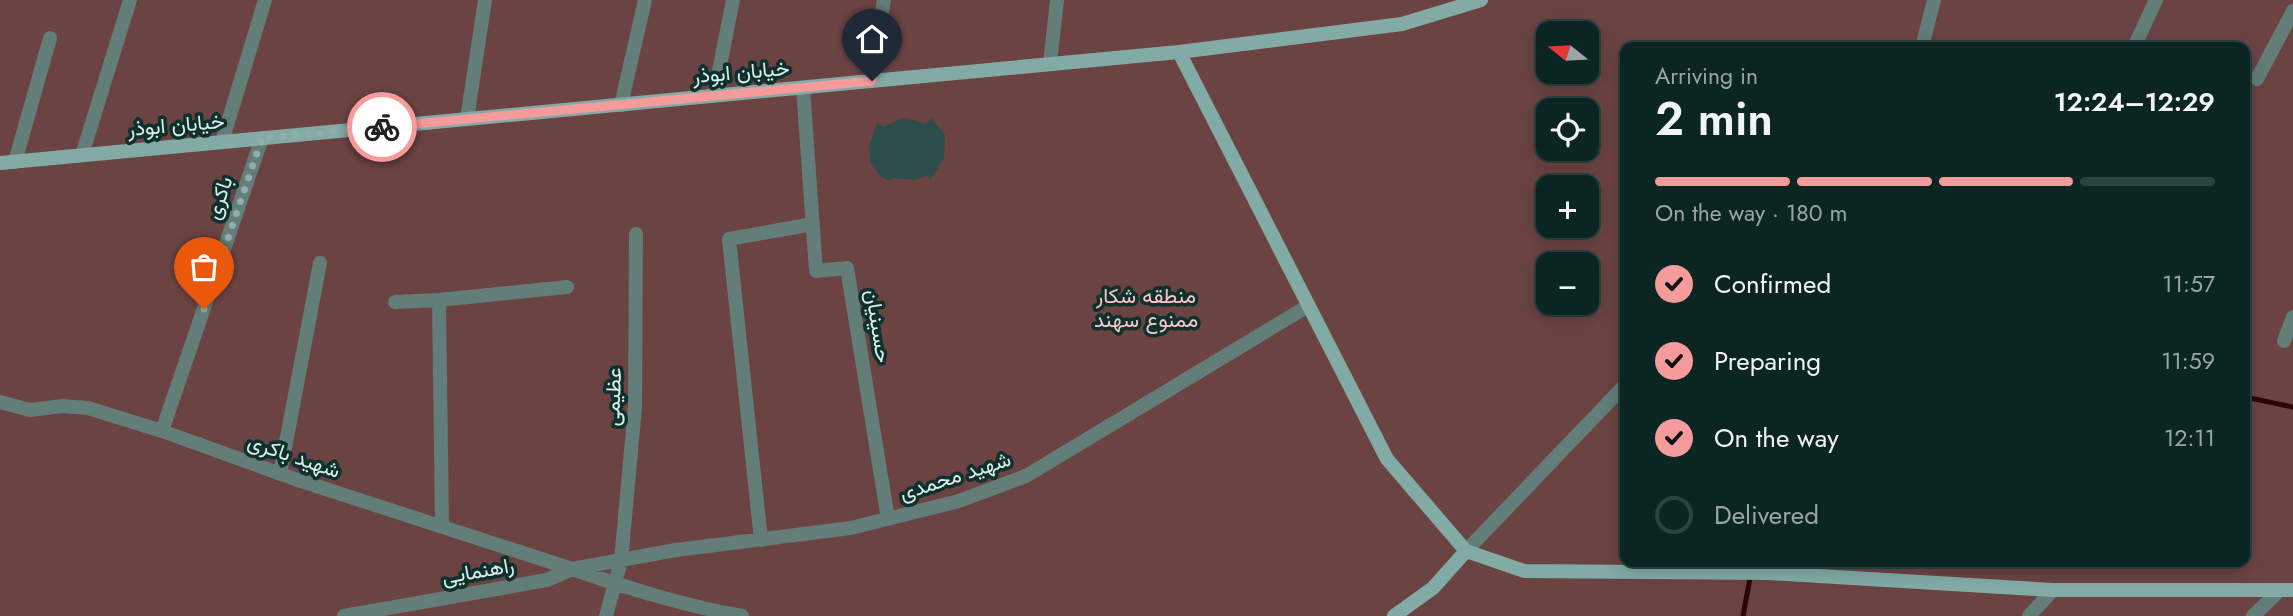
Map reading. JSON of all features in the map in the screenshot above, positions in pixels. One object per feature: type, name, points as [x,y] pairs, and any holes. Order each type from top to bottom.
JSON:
[{"type":"main road","name":"خیابان ابوذر","points":[[0,163],[1179,52],[1402,24],[1481,0]]},
{"type":"main road","points":[[1179,52],[1387,459],[1466,551],[1524,571],[1768,573],[2053,590],[2286,591]]},
{"type":"main road","points":[[1394,616],[1433,587],[1466,551]]},
{"type":"street","points":[[82,155],[130,0]]},
{"type":"street","points":[[222,142],[265,0]]},
{"type":"street","points":[[467,119],[485,0]]},
{"type":"street","points":[[621,105],[645,0]]},
{"type":"street","points":[[714,96],[733,0]]},
{"type":"street","points":[[872,81],[884,0]]},
{"type":"street","points":[[1050,64],[1058,0]]},
{"type":"street","points":[[1924,42],[1934,0]]},
{"type":"street","points":[[2136,42],[2156,0]]},
{"type":"street","points":[[2286,0],[2293,4]]},
{"type":"street","points":[[2257,79],[2293,11]]},
{"type":"street","points":[[15,162],[50,38]]},
{"type":"street","name":"حسینیان","points":[[803,88],[816,271],[847,268],[887,519]]},
{"type":"street","name":"باکری","points":[[162,431],[262,138]]},
{"type":"street","points":[[761,540],[729,239],[813,224]]},
{"type":"street","name":"عظیمی","points":[[606,616],[621,561],[635,407],[636,234]]},
{"type":"street","points":[[280,474],[320,263]]},
{"type":"street","points":[[395,302],[567,287]]},
{"type":"street","points":[[439,300],[442,527]]},
{"type":"street","name":"شهید محمدی","points":[[572,569],[676,550],[851,528],[959,501],[1026,476],[1308,306]]},
{"type":"street","points":[[2284,341],[2293,317]]},
{"type":"street","points":[[1466,551],[1620,390]]},
{"type":"street","name":"شهید باکری","points":[[0,402],[30,410],[62,406],[88,408],[572,569]]},
{"type":"street","points":[[572,569],[712,611],[742,616]]},
{"type":"street","name":"راهنمایی","points":[[344,616],[547,580],[572,569]]},
{"type":"street","points":[[2029,616],[2053,590]]},
{"type":"street","points":[[2253,616],[2286,591]]},
{"type":"green space","name":"منطقه شکار ممنوع سهند","points":[[0,0],[2293,0],[2293,616],[0,616]]},
{"type":"building","points":[[907,118],[926,124],[931,118],[945,135],[944,158],[930,181],[927,175],[916,180],[892,178],[890,181],[880,176],[871,164],[869,147],[877,123],[884,127]]},
{"type":"waterway","points":[[2250,398],[2293,407]]},
{"type":"waterway","points":[[1743,616],[1752,567]]},
{"type":"way so far","points":[[204,309],[262,138],[382,127]]},
{"type":"route","points":[[382,127],[872,81]]}]
